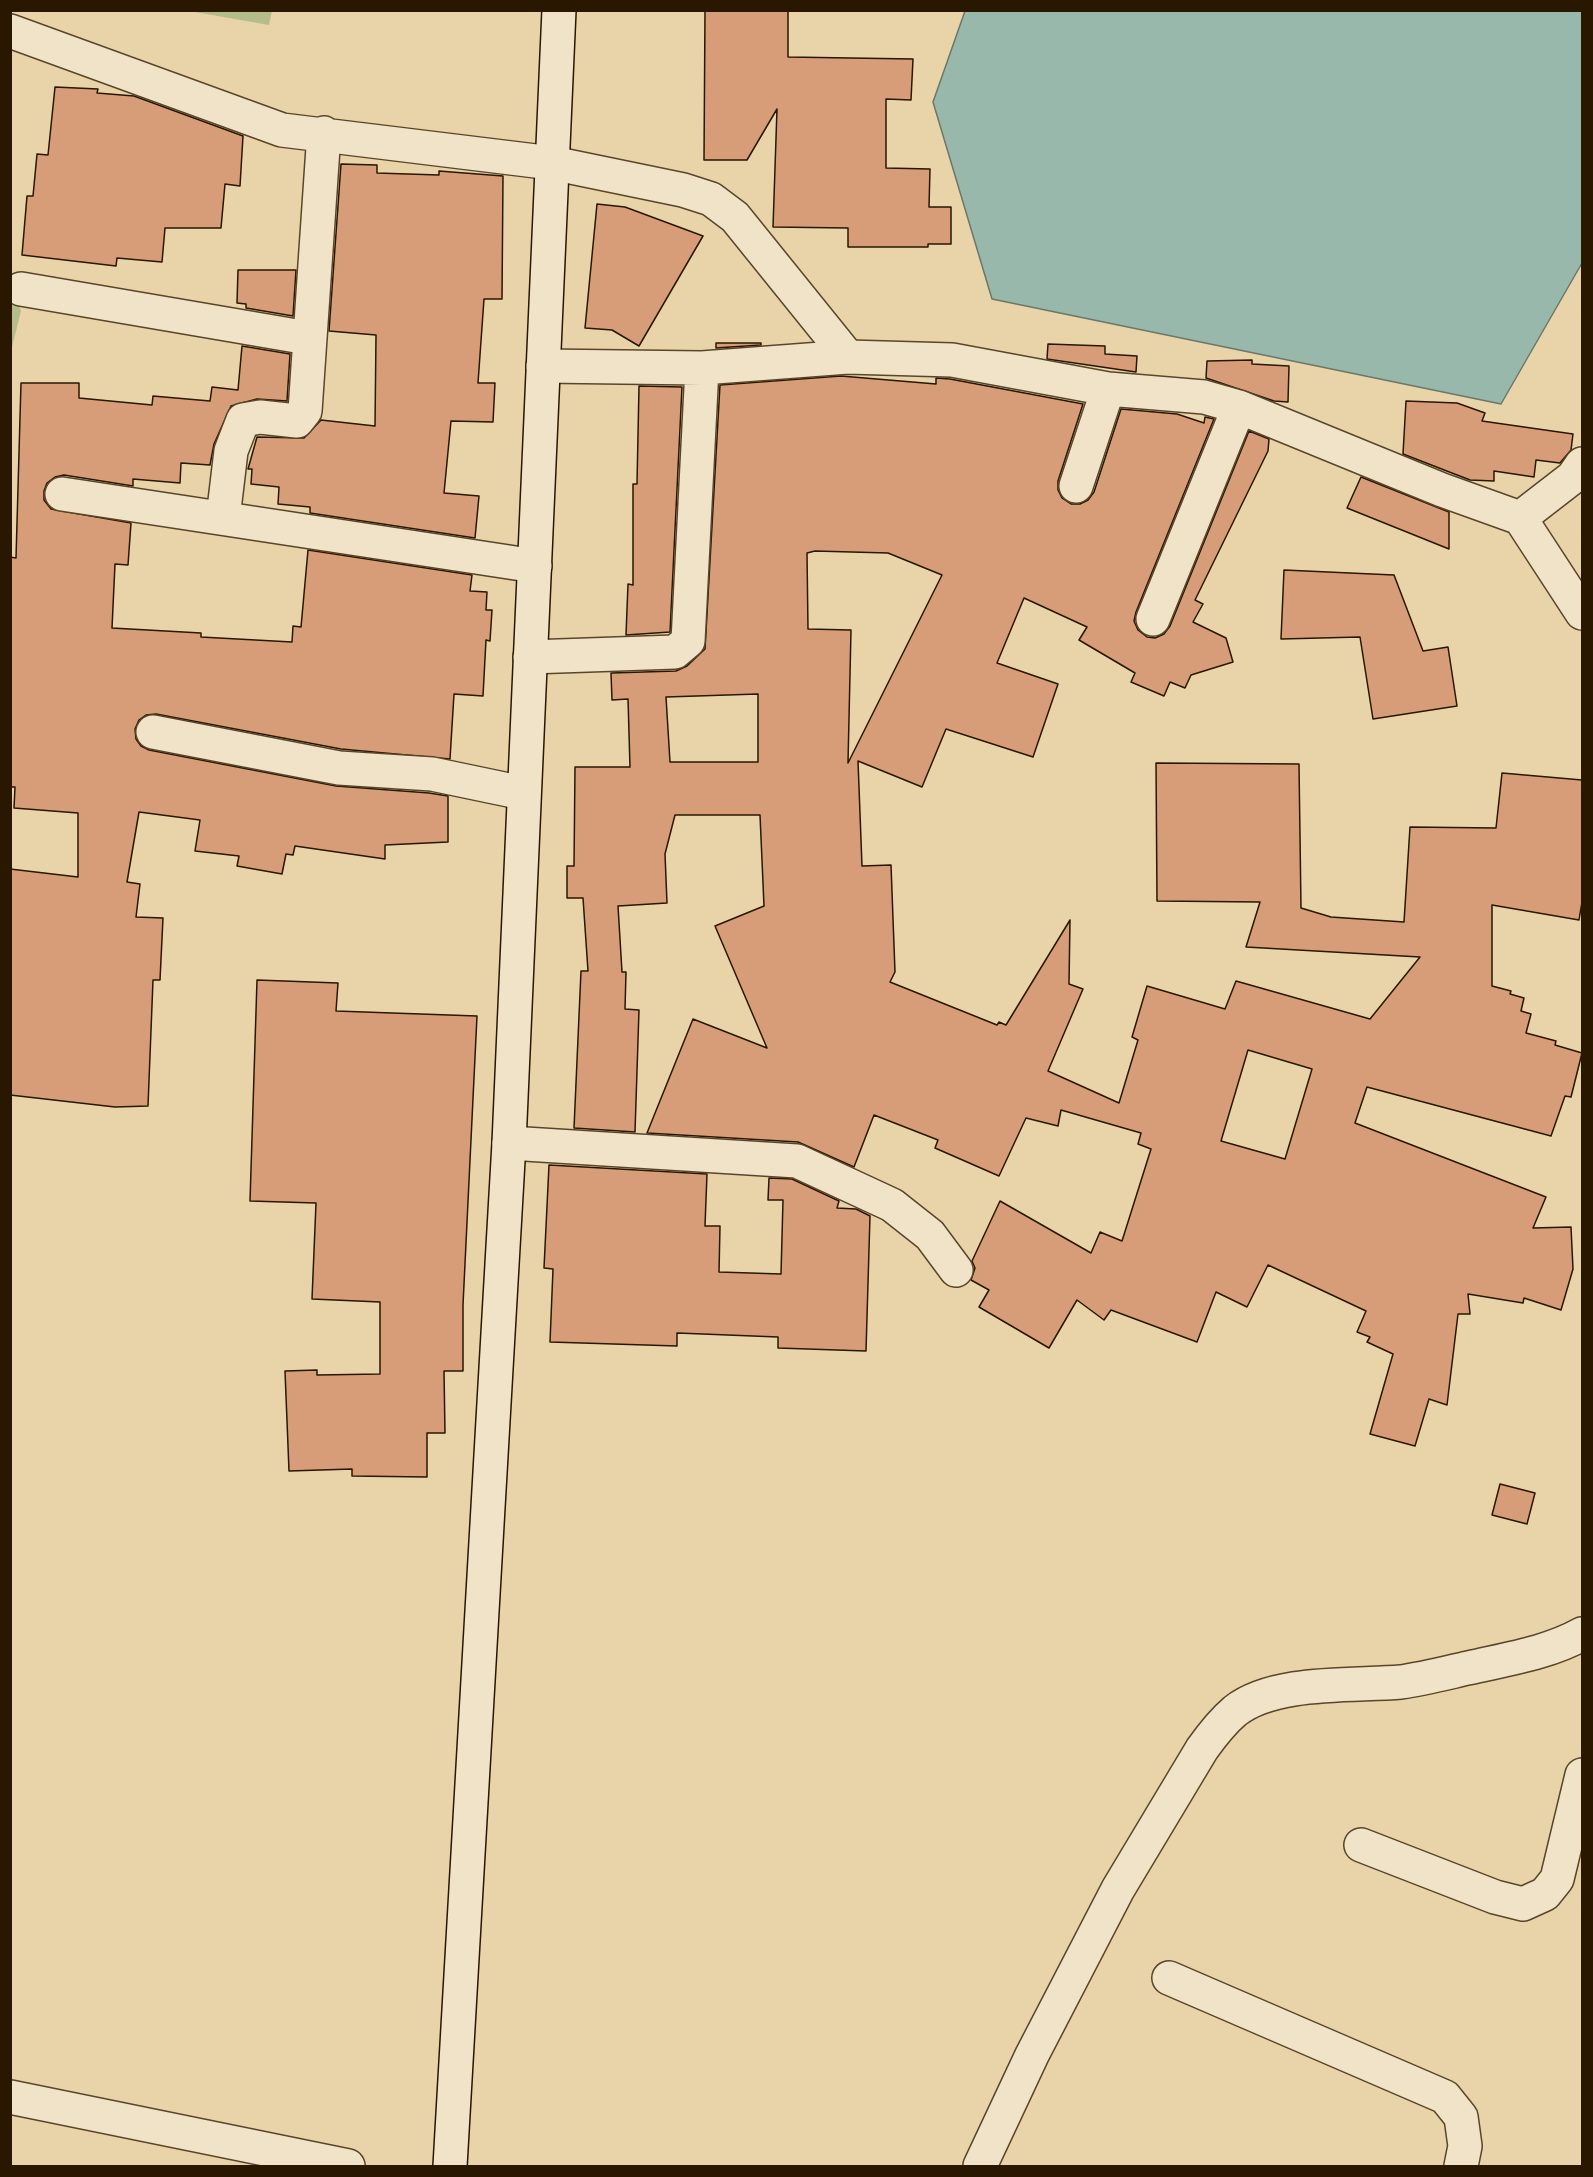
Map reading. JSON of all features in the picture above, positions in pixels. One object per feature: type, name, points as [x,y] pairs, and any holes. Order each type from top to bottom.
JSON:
[{"type":"street","points":[[450,2166],[509,1143],[559,10]]},
{"type":"street","points":[[10,31],[282,130],[552,163],[682,190],[711,199],[742,225],[848,357]]},
{"type":"street","points":[[223,518],[231,451],[243,420],[260,417],[297,421],[305,411],[308,338],[324,134]]},
{"type":"street","points":[[21,289],[308,338]]},
{"type":"street","points":[[543,366],[702,368],[848,357],[952,360],[1108,389],[1204,397],[1239,407],[1451,494],[1520,518],[1577,594]]},
{"type":"street","points":[[530,657],[675,652],[688,641],[702,368]]},
{"type":"street","points":[[1076,486],[1108,389]]},
{"type":"street","points":[[1153,619],[1239,407]]},
{"type":"street","points":[[1520,518],[1573,477],[1582,464]]},
{"type":"street","points":[[62,494],[535,566]]},
{"type":"street","points":[[153,732],[339,768],[432,774],[523,793]]},
{"type":"street","points":[[509,1143],[796,1161],[892,1205],[930,1235],[956,1270]]},
{"type":"street","points":[[980,2166],[1032,2055],[1118,1889],[1202,1749],[1218,1727],[1237,1709],[1262,1698],[1298,1689],[1404,1682],[1535,1653],[1582,1634]]},
{"type":"street","points":[[1361,1845],[1495,1897],[1523,1904],[1545,1894],[1557,1879],[1582,1775]]},
{"type":"street","points":[[1169,1978],[1445,2097],[1461,2117],[1465,2146],[1461,2166]]},
{"type":"street","points":[[10,2097],[348,2166]]},
{"type":"green space","points":[[189,11],[272,11],[269,25]]},
{"type":"green space","points":[[11,285],[21,311],[11,351]]},
{"type":"shaded area","points":[[965,11],[1582,11],[1582,263],[1501,404],[992,299],[933,102]]},
{"type":"building","points":[[705,10],[788,10],[788,57],[913,59],[911,100],[886,99],[886,168],[930,169],[929,207],[951,207],[951,244],[928,244],[928,247],[848,247],[848,228],[773,227],[777,109],[747,160],[704,160]]},
{"type":"building","points":[[55,87],[98,89],[97,93],[134,96],[243,136],[240,186],[225,184],[221,228],[165,228],[162,262],[117,258],[116,266],[22,255],[27,196],[33,196],[37,154],[48,155]]},
{"type":"building","points":[[341,164],[377,165],[377,173],[439,175],[439,171],[503,176],[502,299],[484,299],[478,383],[495,383],[493,422],[451,421],[444,493],[479,496],[475,538],[310,513],[310,507],[278,504],[279,487],[251,484],[252,469],[248,469],[257,437],[304,438],[321,420],[375,426],[376,335],[329,331]]},
{"type":"building","points":[[597,204],[625,207],[703,236],[639,346],[612,330],[585,328]]},
{"type":"building","points":[[238,270],[296,270],[293,316],[246,308],[246,304],[237,303]]},
{"type":"building","points":[[716,343],[761,343],[761,345],[716,348]]},
{"type":"building","points":[[1048,344],[1105,346],[1105,354],[1137,356],[1136,372],[1047,359]]},
{"type":"building","points":[[242,346],[290,354],[287,401],[257,399],[231,406],[214,444],[210,465],[181,463],[180,483],[133,479],[133,486],[64,475],[55,477],[47,483],[44,500],[51,509],[131,523],[128,565],[115,564],[112,628],[201,633],[201,637],[292,642],[293,626],[301,627],[308,550],[472,575],[470,591],[487,592],[486,610],[492,610],[490,641],[486,640],[483,696],[454,694],[450,759],[341,749],[156,714],[146,715],[139,720],[135,729],[136,739],[141,746],[149,750],[336,786],[448,796],[448,842],[385,845],[385,859],[295,846],[293,855],[286,854],[282,874],[237,866],[239,856],[195,851],[200,820],[139,812],[127,882],[140,884],[136,917],[163,918],[160,980],[153,980],[148,1106],[115,1107],[10,1095],[10,869],[78,877],[78,813],[14,808],[15,787],[10,787],[10,557],[16,558],[21,383],[79,383],[79,398],[152,405],[153,396],[210,401],[212,387],[238,390]]},
{"type":"building","points":[[1252,360],[1252,364],[1289,366],[1288,402],[1274,401],[1206,378],[1207,361]]},
{"type":"building","points":[[841,376],[936,384],[936,378],[1083,404],[1058,481],[1058,490],[1062,498],[1071,504],[1080,504],[1088,500],[1094,492],[1121,409],[1177,414],[1204,423],[1205,417],[1214,419],[1136,612],[1134,621],[1138,630],[1147,637],[1155,638],[1164,634],[1170,626],[1249,431],[1269,439],[1268,451],[1195,600],[1203,604],[1193,622],[1226,638],[1233,662],[1191,675],[1185,688],[1170,682],[1164,696],[1131,682],[1135,673],[1079,640],[1087,627],[1024,598],[997,663],[1058,684],[1033,757],[946,729],[922,787],[858,761],[862,866],[891,865],[895,972],[890,982],[997,1025],[999,1022],[1006,1025],[1070,920],[1069,984],[1083,989],[1048,1071],[1119,1103],[1138,1040],[1132,1037],[1147,986],[1225,1009],[1236,981],[1370,1019],[1420,957],[1246,947],[1260,902],[1157,901],[1156,763],[1299,764],[1301,908],[1331,917],[1404,922],[1410,827],[1496,828],[1502,773],[1582,780],[1582,902],[1579,920],[1492,905],[1492,986],[1511,991],[1510,994],[1524,998],[1521,1011],[1531,1014],[1526,1033],[1556,1041],[1555,1045],[1582,1053],[1571,1097],[1565,1096],[1551,1136],[1367,1087],[1355,1123],[1546,1197],[1533,1228],[1571,1227],[1573,1269],[1561,1310],[1524,1298],[1523,1303],[1468,1294],[1470,1314],[1458,1314],[1447,1405],[1429,1399],[1415,1446],[1370,1434],[1393,1354],[1367,1342],[1370,1337],[1357,1332],[1366,1311],[1268,1265],[1247,1307],[1216,1292],[1197,1342],[1111,1310],[1104,1320],[1077,1300],[1049,1348],[979,1307],[989,1290],[971,1280],[975,1268],[972,1261],[1000,1201],[1091,1253],[1100,1232],[1122,1241],[1151,1149],[1138,1144],[1141,1133],[1061,1110],[1058,1126],[1026,1118],[999,1176],[935,1148],[938,1140],[874,1115],[854,1167],[798,1142],[647,1133],[693,1019],[767,1048],[715,926],[764,906],[760,815],[675,815],[665,854],[667,903],[618,906],[622,972],[626,972],[625,1009],[639,1010],[635,1132],[574,1128],[581,971],[588,971],[583,898],[567,898],[567,866],[574,866],[575,767],[630,767],[628,699],[612,700],[611,673],[676,671],[687,666],[705,649],[720,385]],"holes":[[[815,551],[888,553],[942,575],[848,763],[851,630],[808,629],[807,553]],[[758,694],[758,762],[670,762],[666,697]],[[1248,1050],[1312,1069],[1285,1159],[1221,1141]]]},
{"type":"building","points":[[639,386],[682,387],[670,632],[626,635],[628,584],[633,585],[633,484],[637,484]]},
{"type":"building","points":[[1406,401],[1457,403],[1485,413],[1482,421],[1573,434],[1571,450],[1560,463],[1536,460],[1534,477],[1494,471],[1494,481],[1470,480],[1403,454]]},
{"type":"building","points":[[1361,477],[1449,512],[1449,549],[1347,508]]},
{"type":"building","points":[[1284,570],[1394,575],[1423,651],[1448,647],[1457,706],[1373,719],[1360,637],[1281,639]]},
{"type":"building","points":[[257,980],[338,983],[336,1011],[477,1016],[463,1305],[463,1371],[444,1371],[445,1433],[427,1433],[427,1477],[352,1476],[352,1469],[289,1471],[285,1371],[317,1370],[317,1375],[380,1374],[380,1302],[312,1299],[316,1203],[250,1201]]},
{"type":"building","points":[[549,1165],[707,1174],[705,1226],[720,1226],[719,1272],[781,1274],[783,1200],[768,1200],[769,1178],[792,1179],[839,1201],[837,1208],[856,1209],[870,1216],[866,1351],[778,1348],[778,1337],[677,1333],[677,1346],[550,1342],[553,1269],[544,1268]]},
{"type":"building","points":[[1500,1484],[1535,1493],[1527,1524],[1492,1515]]}]
